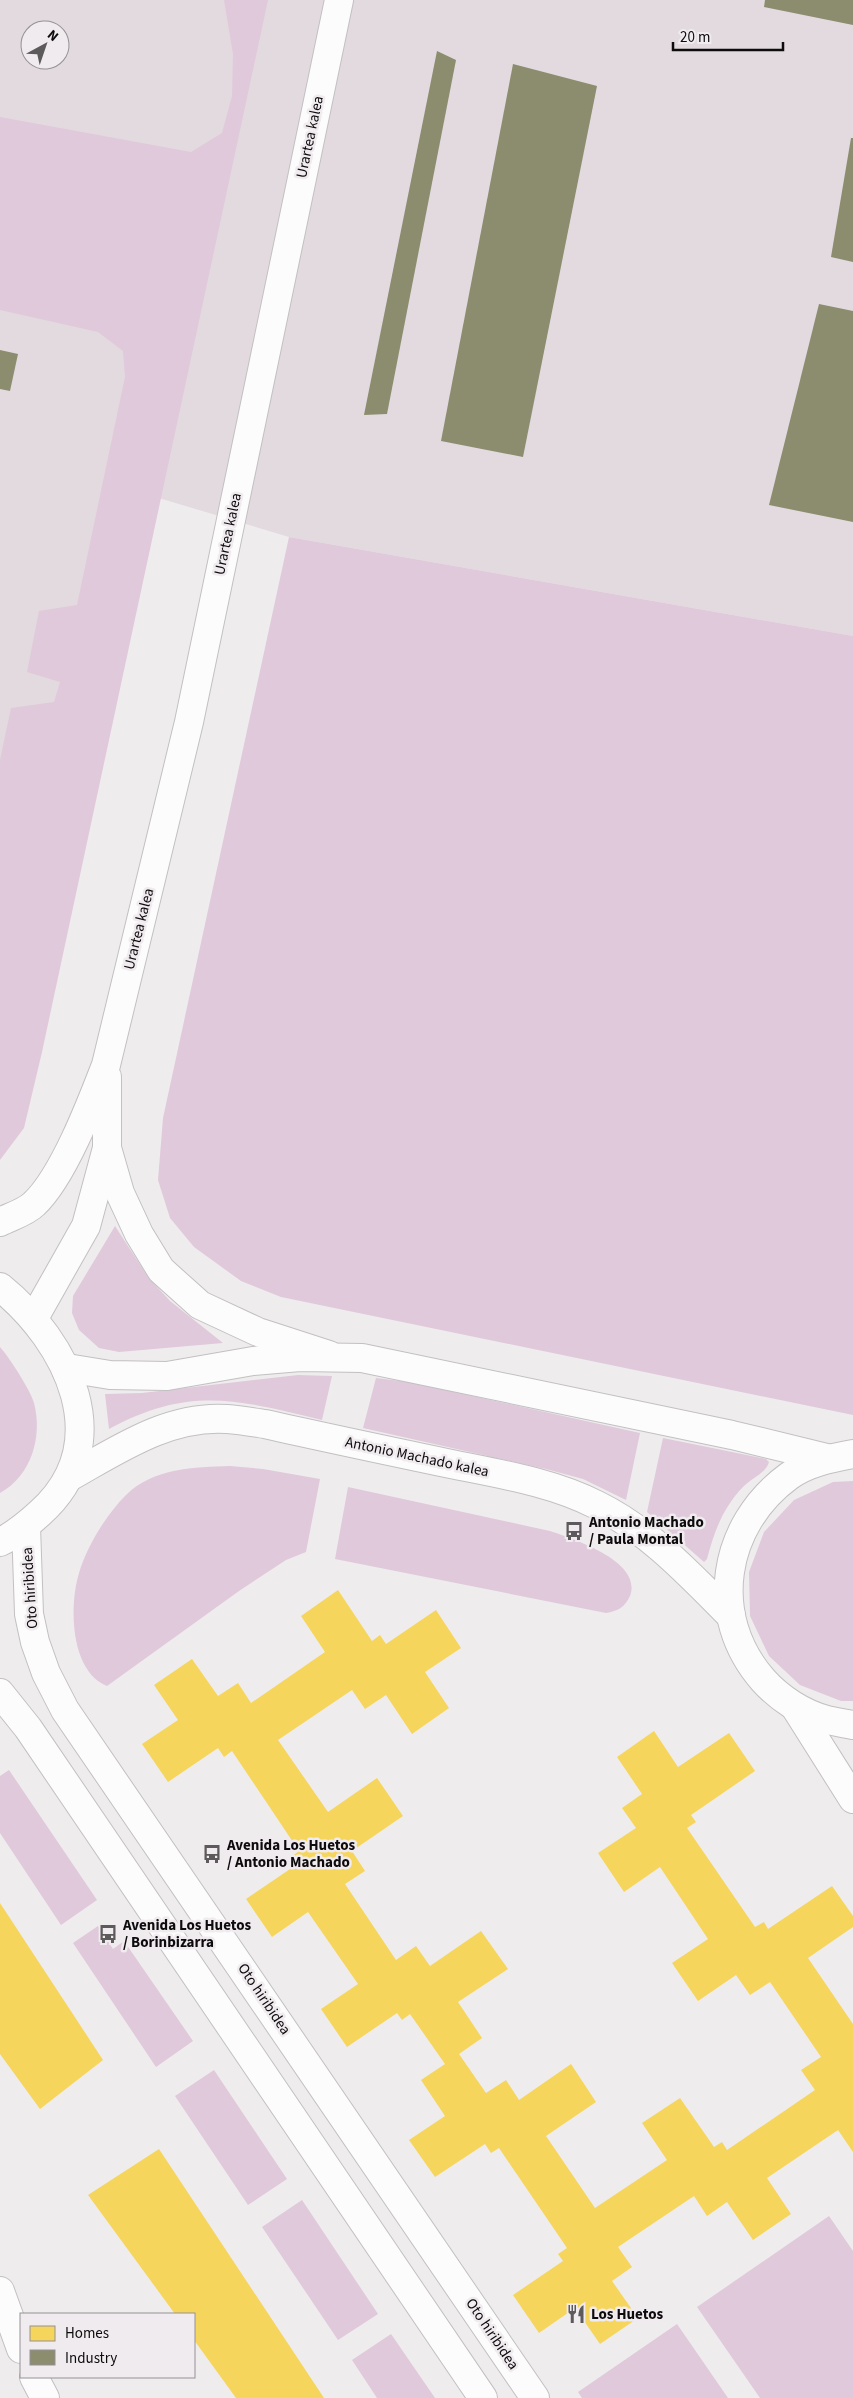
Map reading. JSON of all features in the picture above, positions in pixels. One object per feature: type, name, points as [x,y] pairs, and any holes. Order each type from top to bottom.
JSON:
[{"type":"main road","name":"Urartea kalea","points":[[0,1222],[33,1205],[56,1176],[94,1097],[106,1065],[189,722],[339,0]]},
{"type":"main road","name":"Urartea kalea","points":[[34,1318],[86,1226],[107,1148],[106,1065]]},
{"type":"main road","points":[[107,1148],[120,1193],[139,1234],[161,1270],[200,1305],[258,1332],[338,1358]]},
{"type":"main road","points":[[0,1287],[34,1318],[66,1368],[78,1401],[80,1436],[71,1476],[53,1502],[26,1526],[0,1542]]},
{"type":"main road","points":[[66,1368],[110,1375],[167,1376],[253,1360],[362,1358],[840,1456]]},
{"type":"main road","name":"Antonio Machado kalea","points":[[71,1476],[161,1429],[188,1422],[226,1419],[265,1424],[513,1477],[575,1495],[599,1506],[643,1534],[686,1570],[731,1616]]},
{"type":"main road","points":[[840,1456],[790,1475],[760,1502],[738,1536],[728,1576],[731,1616],[739,1644],[753,1668],[772,1690],[795,1706],[826,1720],[853,1725]]},
{"type":"main road","name":"Oto hiribidea","points":[[26,1526],[29,1614],[35,1642],[46,1673],[65,1710],[535,2398]]},
{"type":"main road","points":[[0,1693],[28,1728],[483,2398]]},
{"type":"main road","points":[[795,1706],[853,1799]]},
{"type":"main road","points":[[0,2291],[20,2346]]},
{"type":"main road","points":[[35,2378],[46,2398]]},
{"type":"shaded area","points":[[0,0],[853,0],[853,636],[289,537],[122,487],[0,1058]]},
{"type":"shaded area","points":[[224,0],[268,0],[42,1052],[24,1128],[0,1160],[0,760],[11,708],[54,702],[60,682],[27,672],[39,611],[77,605],[125,377],[123,351],[98,332],[0,310],[0,117],[191,152],[222,133],[232,96],[233,54]]},
{"type":"shaded area","points":[[289,537],[853,636],[853,1415],[281,1297],[241,1281],[194,1247],[170,1218],[158,1180],[163,1118]]},
{"type":"shaded area","points":[[115,1226],[148,1277],[170,1301],[223,1343],[119,1352],[99,1348],[79,1330],[72,1313],[73,1296]]},
{"type":"shaded area","points":[[0,1347],[29,1391],[34,1403],[37,1429],[32,1454],[27,1466],[11,1486],[0,1493]]},
{"type":"shaded area","points":[[298,1375],[332,1376],[322,1420],[239,1402],[214,1400],[165,1406],[138,1415],[109,1429],[105,1394],[142,1393]]},
{"type":"shaded area","points":[[376,1378],[409,1382],[640,1433],[626,1500],[583,1479],[363,1428]]},
{"type":"shaded area","points":[[663,1438],[766,1459],[769,1462],[765,1469],[744,1486],[730,1502],[720,1520],[707,1559],[704,1562],[647,1512]]},
{"type":"shaded area","points":[[230,1466],[263,1469],[320,1479],[306,1552],[286,1560],[239,1591],[107,1686],[95,1678],[86,1667],[79,1652],[75,1636],[74,1602],[76,1587],[82,1563],[92,1542],[104,1521],[126,1495],[149,1479],[189,1468]]},
{"type":"shaded area","points":[[853,1481],[853,1701],[841,1701],[800,1685],[769,1656],[750,1616],[749,1572],[764,1532],[794,1500],[833,1482]]},
{"type":"shaded area","points":[[348,1487],[550,1531],[574,1540],[604,1553],[626,1572],[631,1583],[630,1596],[621,1608],[606,1613],[335,1559]]},
{"type":"shaded area","points":[[9,1770],[97,1900],[61,1925],[0,1833],[0,1776]]},
{"type":"shaded area","points":[[98,1926],[113,1949],[124,1941],[193,2041],[156,2067],[73,1943]]},
{"type":"shaded area","points":[[214,2070],[287,2179],[248,2205],[175,2096]]},
{"type":"shaded area","points":[[302,2200],[378,2314],[338,2340],[262,2227]]},
{"type":"shaded area","points":[[829,2216],[853,2251],[853,2398],[760,2398],[697,2307]]},
{"type":"shaded area","points":[[677,2324],[728,2398],[582,2398],[578,2392]]},
{"type":"shaded area","points":[[391,2334],[435,2398],[377,2398],[352,2360]]},
{"type":"building: Homes","points":[[338,1590],[372,1641],[380,1635],[386,1644],[436,1610],[461,1648],[425,1672],[449,1708],[412,1734],[386,1695],[365,1709],[352,1690],[278,1740],[328,1812],[377,1778],[403,1816],[352,1851],[365,1871],[345,1884],[396,1960],[416,1946],[430,1966],[481,1931],[508,1969],[458,2002],[482,2038],[459,2054],[486,2093],[506,2080],[519,2100],[571,2064],[596,2102],[546,2136],[595,2208],[667,2160],[642,2123],[680,2098],[714,2147],[722,2142],[727,2150],[815,2090],[801,2070],[821,2057],[770,1982],[750,1995],[736,1975],[698,2001],[672,1963],[708,1939],[660,1867],[624,1892],[598,1853],[636,1828],[622,1808],[642,1794],[617,1757],[654,1731],[678,1767],[729,1733],[755,1771],[691,1815],[696,1822],[687,1828],[755,1927],[764,1922],[768,1929],[832,1886],[853,1916],[853,1927],[808,1958],[853,2024],[853,2152],[838,2130],[767,2178],[791,2214],[753,2240],[727,2202],[707,2216],[694,2196],[618,2247],[632,2267],[612,2281],[638,2318],[600,2344],[575,2308],[539,2333],[513,2295],[563,2261],[558,2254],[567,2248],[499,2148],[491,2153],[485,2144],[435,2177],[409,2140],[445,2116],[421,2080],[445,2064],[410,2014],[402,2020],[397,2013],[347,2047],[321,2009],[358,1984],[308,1912],[272,1937],[246,1899],[296,1865],[291,1857],[299,1851],[232,1751],[224,1757],[218,1748],[168,1782],[142,1744],[178,1720],[154,1685],[192,1659],[218,1696],[238,1683],[251,1703],[325,1652],[301,1616]]},
{"type":"building: Homes","points":[[0,1903],[103,2060],[40,2109],[0,2054]]},
{"type":"building: Homes","points":[[159,2149],[324,2398],[236,2398],[195,2341],[195,2313],[174,2313],[88,2195]]},
{"type":"building: Industry","points":[[765,0],[853,0],[853,25],[764,7]]},
{"type":"building: Industry","points":[[437,51],[456,60],[387,414],[364,415]]},
{"type":"building: Industry","points":[[513,64],[597,86],[523,457],[441,441]]},
{"type":"building: Industry","points":[[851,138],[853,138],[853,262],[831,257]]},
{"type":"building: Industry","points":[[819,304],[853,311],[853,522],[769,505]]},
{"type":"building: Industry","points":[[0,350],[18,354],[10,391],[0,389]]},
{"type":"place","name":"Antonio Machado / Paula Montal","points":[[574,1531]]},
{"type":"place","name":"Avenida Los Huetos / Antonio Machado","points":[[212,1854]]},
{"type":"place","name":"Avenida Los Huetos / Borinbizarra","points":[[108,1934]]},
{"type":"place","name":"Los Huetos","points":[[576,2314]]}]
